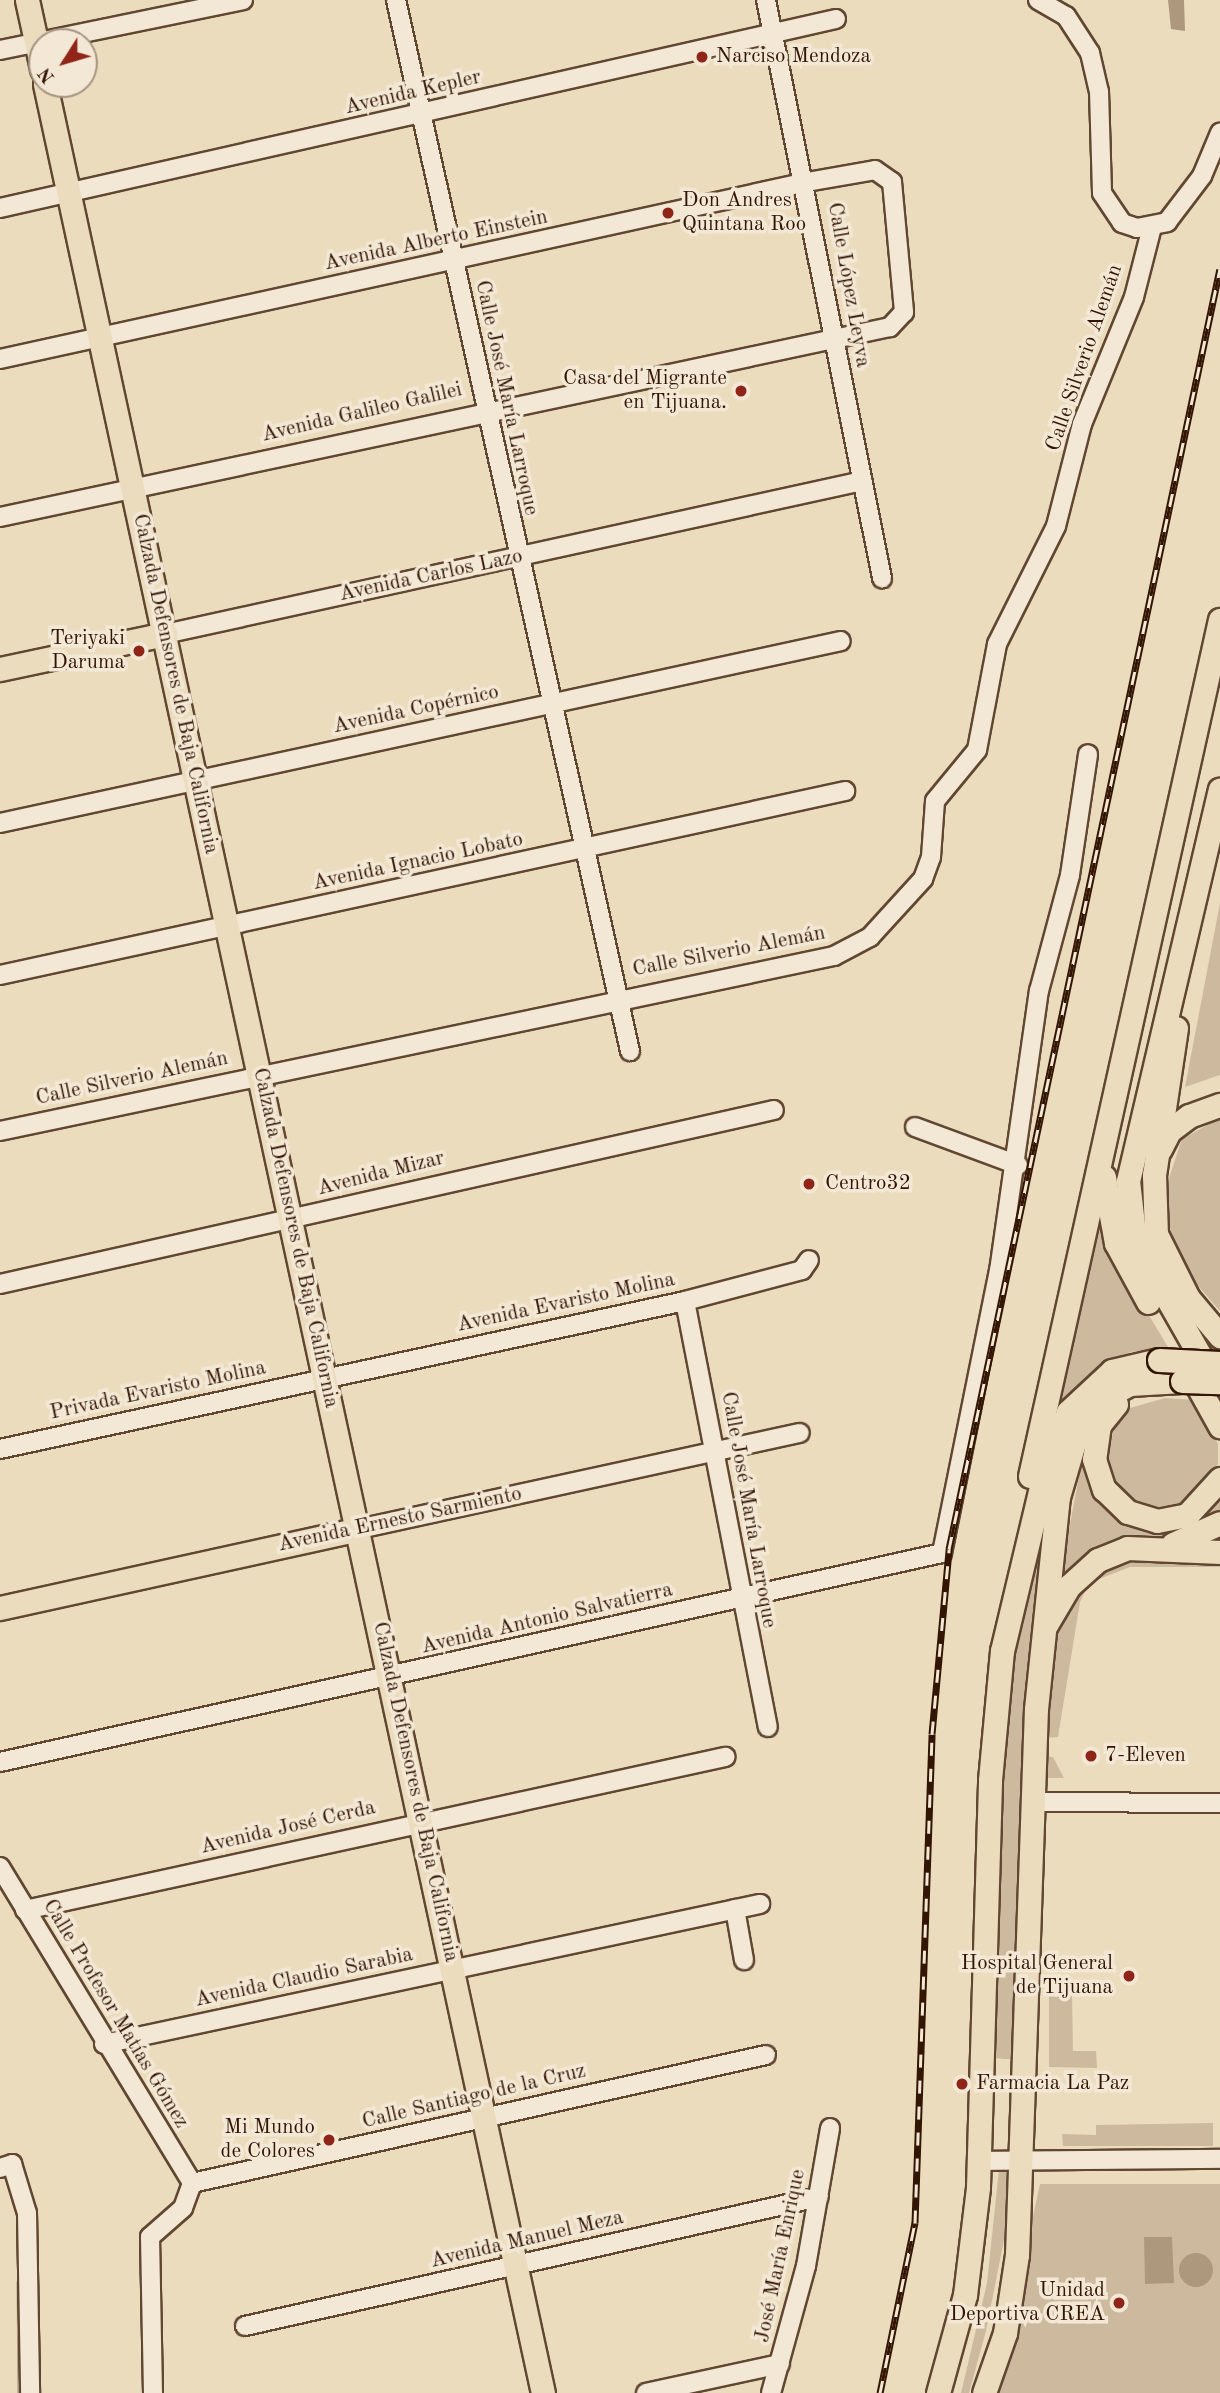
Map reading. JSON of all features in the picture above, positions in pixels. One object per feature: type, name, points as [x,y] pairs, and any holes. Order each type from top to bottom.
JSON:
[{"type":"main road","points":[[27,0],[33,28]]},
{"type":"main road","name":"Calzada Defensores de Baja California","points":[[48,98],[359,1529],[543,2393]]},
{"type":"main road","points":[[938,2393],[965,2295],[980,2161],[990,1780],[1015,1548],[1220,620]]},
{"type":"main road","name":"Avenida Carlos Lazo","points":[[0,668],[165,634]]},
{"type":"main road","points":[[1220,790],[1179,967],[1134,1140],[1129,1205],[1148,1270],[1220,1390]]},
{"type":"main road","points":[[1179,967],[1178,1015],[1157,1155],[1156,1234],[1188,1298],[1220,1336]]},
{"type":"main road","points":[[1157,1155],[1169,1131],[1220,1105]]},
{"type":"main road","points":[[1102,1157],[1116,1243],[1220,1426]]},
{"type":"main road","points":[[984,2393],[1012,2294],[1024,2160],[1032,1802],[1043,1630],[1058,1497],[1074,1439],[1107,1395],[1129,1384],[1220,1363]]},
{"type":"main road","points":[[1002,1651],[1045,1471],[1068,1412],[1112,1371],[1168,1374],[1220,1382]]},
{"type":"main road","points":[[1168,1374],[1127,1396],[1099,1425],[1094,1458],[1104,1489],[1128,1512],[1171,1520],[1199,1506],[1220,1479]]},
{"type":"main road","points":[[1160,1548],[1198,1538],[1220,1523]]},
{"type":"main road","name":"Avenida Ernesto Sarmiento","points":[[0,1608],[359,1529]]},
{"type":"main road","points":[[1043,1630],[1069,1586],[1098,1560],[1127,1548],[1220,1552]]},
{"type":"street","points":[[98,30],[243,0]]},
{"type":"street","name":"Calle José María Larroque","points":[[396,0],[581,851],[630,1051]]},
{"type":"street","name":"Calle López Leyva","points":[[766,0],[807,182],[833,336],[882,578]]},
{"type":"street","points":[[1038,0],[1066,16],[1090,53],[1099,91],[1099,170],[1111,211],[1122,223],[1152,227],[1167,222],[1187,199],[1220,133]]},
{"type":"street","name":"Avenida Kepler","points":[[0,208],[836,19]]},
{"type":"street","points":[[0,50],[28,45]]},
{"type":"street","name":"Avenida Alberto Einstein","points":[[0,359],[807,182],[882,173],[892,182],[904,312],[899,321]]},
{"type":"street","name":"Calle Silverio Alemán","points":[[0,1131],[618,997],[850,950],[870,937],[923,879],[931,857],[935,801],[977,750],[997,645],[1056,526],[1082,424],[1134,297],[1152,227]]},
{"type":"street","name":"Avenida Galileo Galilei","points":[[0,517],[485,409],[899,321]]},
{"type":"street","name":"Avenida Carlos Lazo","points":[[165,634],[862,481]]},
{"type":"street","name":"Avenida Copérnico","points":[[0,823],[841,640]]},
{"type":"street","points":[[915,1127],[1017,1165],[1039,991],[1070,875],[1088,754]]},
{"type":"street","name":"Avenida Ignacio Lobato","points":[[0,975],[581,851],[845,791]]},
{"type":"street","name":"Avenida Mizar","points":[[0,1284],[290,1221],[774,1110]]},
{"type":"street","name":"Avenida Antonio Salvatierra","points":[[0,1762],[391,1678],[939,1555],[946,1548],[1017,1165]]},
{"type":"street","name":"Avenida Evaristo Molina","points":[[326,1378],[685,1301],[802,1270],[808,1259]]},
{"type":"street","name":"Calle José María Larroque","points":[[685,1301],[716,1450],[739,1599],[768,1727]]},
{"type":"street","name":"Privada Evaristo Molina","points":[[0,1449],[326,1378]]},
{"type":"street","name":"Avenida Ernesto Sarmiento","points":[[359,1529],[800,1433]]},
{"type":"street","name":"Avenida José Cerda","points":[[25,1910],[421,1821],[725,1757]]},
{"type":"street","points":[[1032,1802],[1220,1803]]},
{"type":"street","name":"Calle Profesor Matías Gómez","points":[[0,1867],[104,2044],[192,2183]]},
{"type":"street","name":"Avenida Claudio Sarabia","points":[[104,2044],[760,1904]]},
{"type":"street","points":[[735,1909],[744,1960]]},
{"type":"street","name":"Calle Santiago de la Cruz","points":[[192,2183],[766,2055]]},
{"type":"street","name":"José María Enrique","points":[[771,2393],[819,2197],[830,2128]]},
{"type":"street","points":[[980,2161],[1220,2159]]},
{"type":"street","points":[[6,2166],[27,2213],[30,2393]]},
{"type":"street","points":[[153,2393],[150,2237],[183,2208],[192,2183]]},
{"type":"street","name":"Avenida Manuel Meza","points":[[245,2326],[819,2197]]},
{"type":"street","points":[[646,2393],[780,2364]]},
{"type":"shaded area","points":[[1168,0],[1184,0],[1185,31],[1171,29]]},
{"type":"shaded area","points":[[1220,903],[1220,1075],[1185,1087]]},
{"type":"shaded area","points":[[1220,1118],[1220,1311],[1185,1271],[1169,1226],[1167,1184],[1182,1139]]},
{"type":"shaded area","points":[[1098,1214],[1119,1265],[1168,1347],[1131,1352],[1099,1368],[1055,1416]]},
{"type":"shaded area","points":[[1165,1398],[1196,1400],[1218,1444],[1218,1463],[1212,1481],[1186,1506],[1167,1511],[1132,1502],[1118,1489],[1106,1455],[1117,1421],[1130,1408]]},
{"type":"shaded area","points":[[1086,1440],[1120,1514],[1201,1517],[1220,1499],[1220,1512],[1182,1537],[1086,1556],[1058,1587]]},
{"type":"shaded area","points":[[1042,1505],[1046,1520],[1029,1665],[1012,2059],[1004,2059],[995,2058],[1001,1736]]},
{"type":"shaded area","points":[[1125,1559],[1220,1559],[1220,1567],[1130,1567],[1089,1583],[1080,1602],[1058,1737],[1045,1738],[1057,1623],[1086,1574]]},
{"type":"shaded area","points":[[1043,1756],[1053,1757],[1064,1778],[1045,1778]]},
{"type":"shaded area","points":[[1049,1994],[1072,1994],[1073,2051],[1096,2051],[1097,2068],[1049,2067]]},
{"type":"shaded area","points":[[1213,2123],[1213,2146],[1063,2146],[1062,2134],[1096,2135],[1096,2125]]},
{"type":"shaded area","points":[[999,2169],[1010,2170],[1005,2235],[986,2331],[969,2393],[961,2393],[987,2283]]},
{"type":"shaded area","name":"Unidad Deportiva CREA","points":[[1040,2184],[1220,2184],[1220,2393],[995,2393]]},
{"type":"shaded area","points":[[1144,2237],[1172,2237],[1174,2283],[1145,2284]]},
{"type":"shaded area","points":[[1196,2253],[1208,2258],[1213,2270],[1208,2282],[1196,2287],[1184,2282],[1179,2270],[1184,2258]]},
{"type":"waterway","points":[[19,2282],[20,2393]]},
{"type":"railway","points":[[880,2393],[915,2223],[932,1734],[949,1549],[1220,269]]},
{"type":"place","name":"Narciso Mendoza","points":[[702,57]]},
{"type":"place","name":"Don Andres Quintana Roo","points":[[668,213]]},
{"type":"place","name":"Casa del Migrante en Tijuana.","points":[[741,391]]},
{"type":"place","name":"Teriyaki Daruma","points":[[139,651]]},
{"type":"place","name":"Centro32","points":[[809,1184]]},
{"type":"place","name":"7-Eleven","points":[[1091,1756]]},
{"type":"place","name":"Hospital General de Tijuana","points":[[1129,1976]]},
{"type":"place","name":"Farmacia La Paz","points":[[962,2084]]},
{"type":"place","name":"Mi Mundo de Colores","points":[[329,2140]]},
{"type":"place","name":"Unidad Deportiva CREA","points":[[1119,2303]]}]
